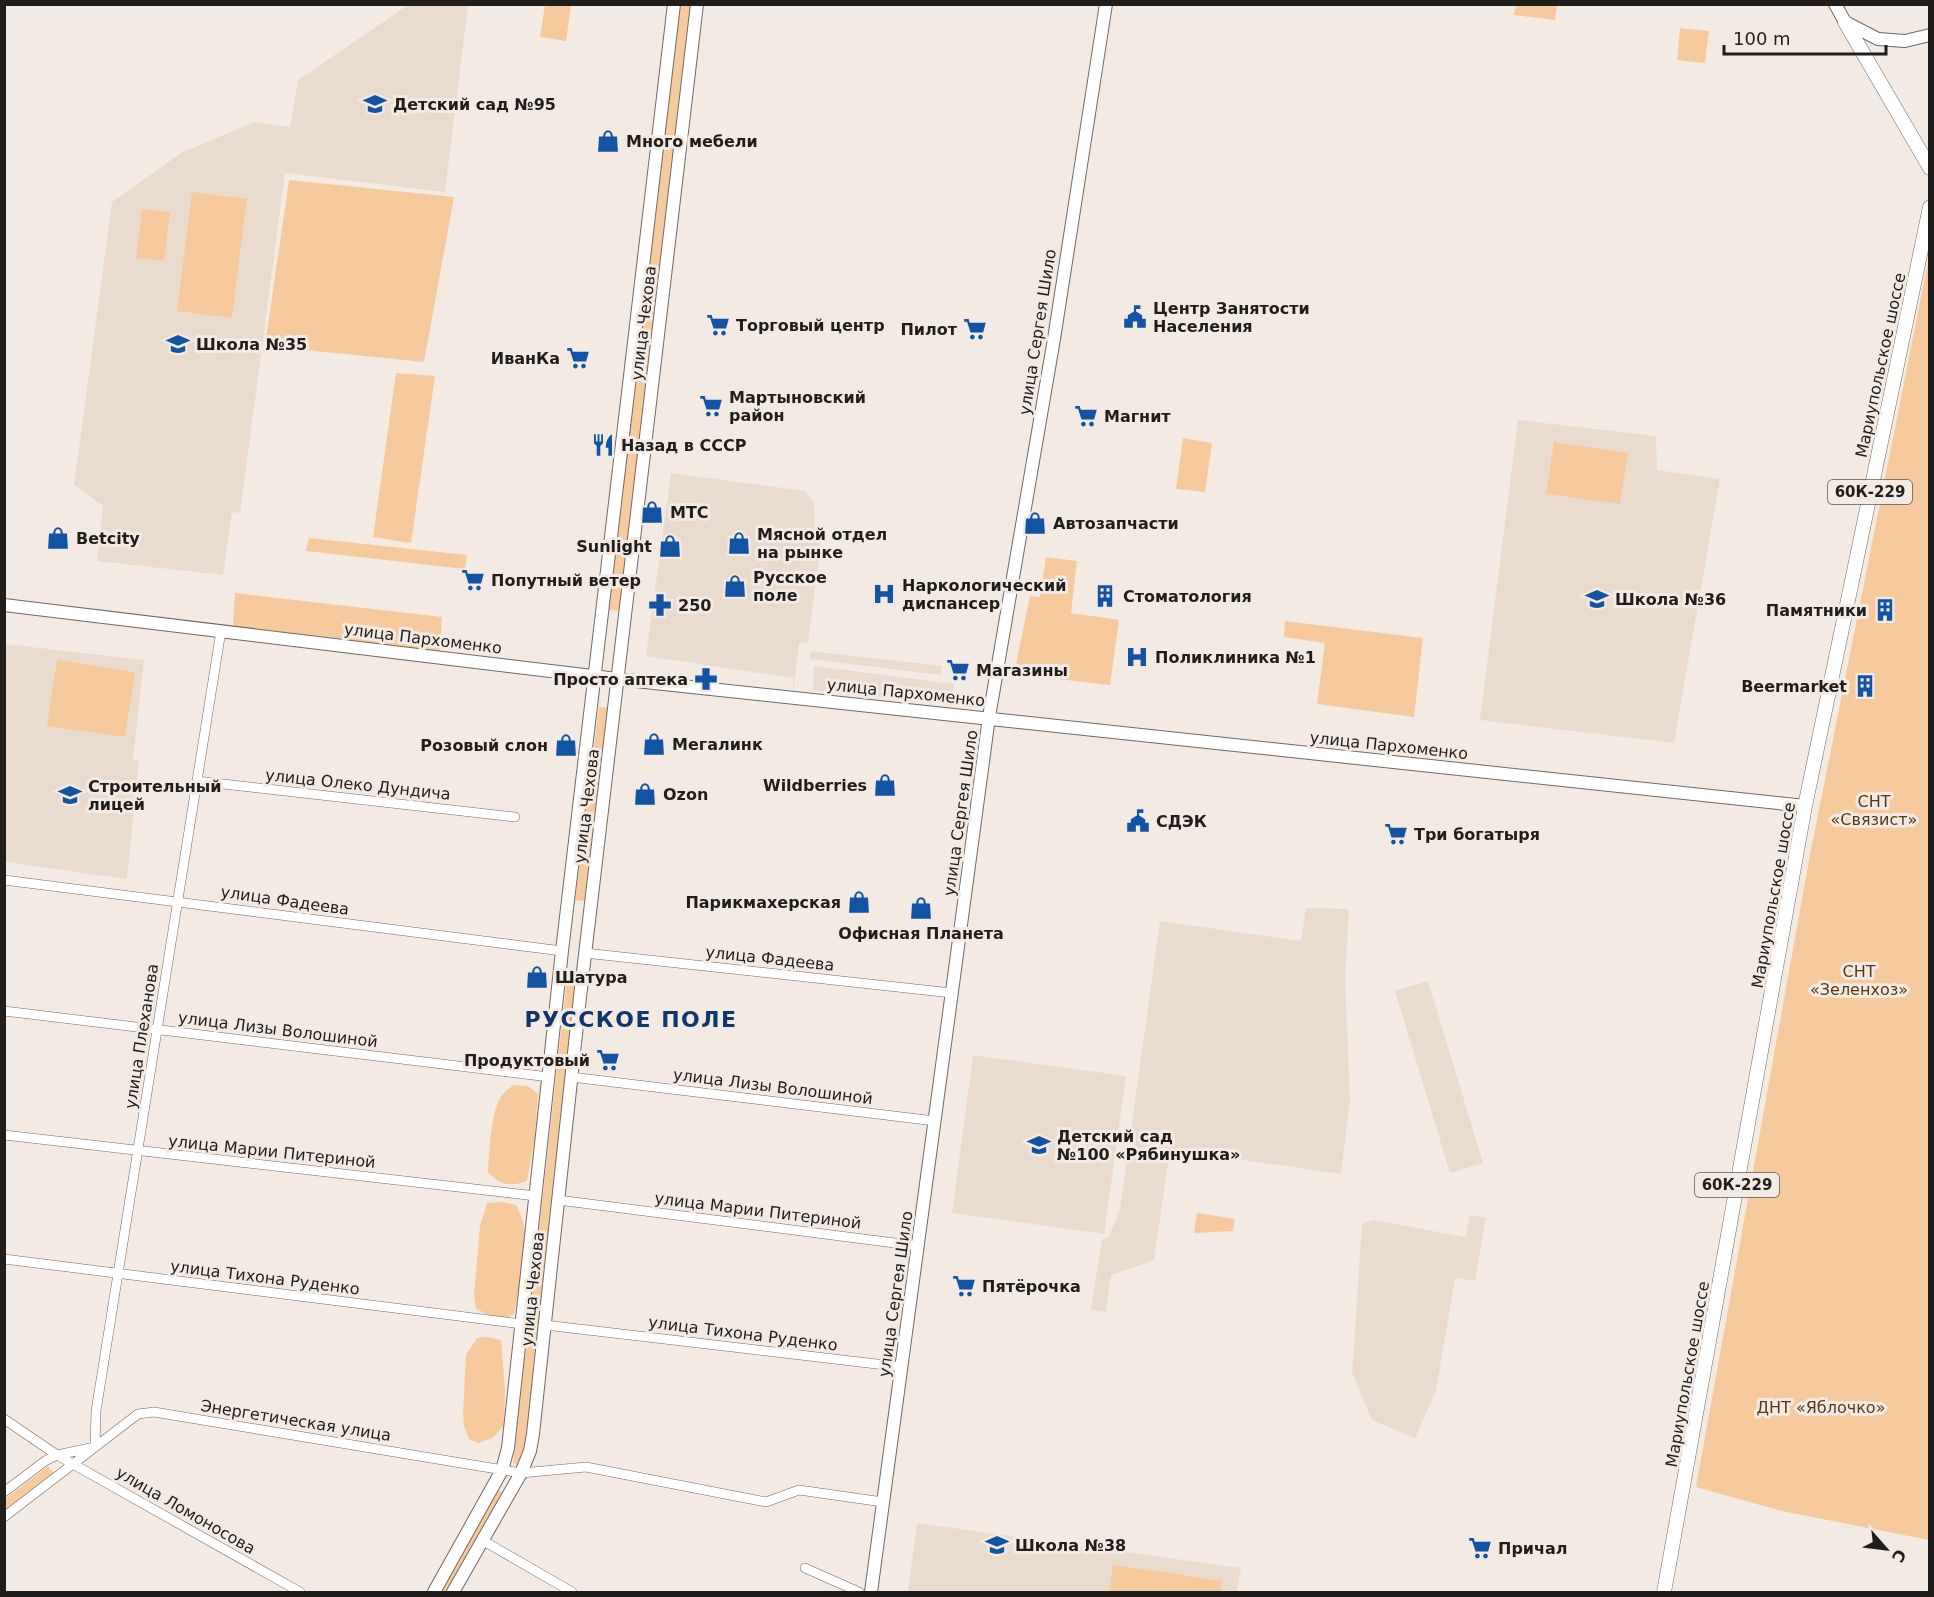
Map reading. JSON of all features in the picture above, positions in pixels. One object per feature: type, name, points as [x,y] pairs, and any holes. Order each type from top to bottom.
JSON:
[{"type":"main road","points":[[1845,22],[1929,168]]},
{"type":"main road","name":"Мариупольское шоссе","points":[[1664,1593],[1805,806],[1929,207]]},
{"type":"street","name":"улица Чехова","points":[[434,1593],[502,1470],[510,1440],[562,951],[674,4]]},
{"type":"street","name":"улица Чехова","points":[[453,1593],[521,1473],[530,1450],[533,1434],[585,953],[697,4]]},
{"type":"street","name":"улица Сергея Шило","points":[[871,1593],[989,717],[1054,339],[1106,4]]},
{"type":"street","points":[[1835,4],[1845,22],[1878,39],[1905,41],[1929,35]]},
{"type":"street","name":"улица Пархоменко","points":[[4,605],[617,679],[1805,806]]},
{"type":"street","name":"улица Плеханова","points":[[95,1447],[96,1411],[221,631]]},
{"type":"street","name":"улица Олеко Дундича","points":[[197,781],[515,817]]},
{"type":"street","name":"улица Фадеева","points":[[4,880],[562,951]]},
{"type":"street","points":[[562,951],[585,953]]},
{"type":"street","name":"улица Фадеева","points":[[585,953],[952,993]]},
{"type":"street","name":"улица Лизы Волошиной","points":[[4,1011],[549,1077]]},
{"type":"street","name":"улица Лизы Волошиной","points":[[571,1077],[935,1121]]},
{"type":"street","name":"улица Марии Питериной","points":[[4,1135],[536,1196]]},
{"type":"street","name":"улица Марии Питериной","points":[[558,1200],[918,1246]]},
{"type":"street","name":"улица Тихона Руденко","points":[[4,1259],[522,1324]]},
{"type":"street","name":"улица Тихона Руденко","points":[[544,1325],[902,1367]]},
{"type":"street","name":"Энергетическая улица","points":[[4,1517],[138,1414],[154,1412],[521,1473]]},
{"type":"street","name":"улица Ломоносова","points":[[4,1419],[57,1455],[300,1593]]},
{"type":"street","name":"Энергетическая улица","points":[[4,1492],[45,1461],[57,1455],[95,1447]]},
{"type":"street","points":[[521,1473],[586,1467],[766,1502],[799,1490],[883,1502]]},
{"type":"street","points":[[482,1540],[572,1593]]},
{"type":"street","points":[[804,1568],[859,1593]]},
{"type":"shaded area","name":"Школа №35","points":[[408,5],[468,5],[445,192],[285,173],[240,513],[232,512],[223,575],[97,561],[103,506],[74,485],[112,202],[181,153],[254,122],[290,127],[298,80]]},
{"type":"shaded area","name":"Школа №36","points":[[1518,420],[1656,436],[1657,470],[1720,479],[1674,743],[1480,720]]},
{"type":"shaded area","name":"Русское поле","points":[[671,473],[805,491],[814,502],[815,528],[823,529],[808,642],[799,643],[793,693],[793,678],[646,656]]},
{"type":"shaded area","name":"Строительный лицей","points":[[5,644],[144,660],[133,760],[139,761],[127,879],[5,862]]},
{"type":"shaded area","points":[[810,651],[942,666],[941,675],[810,659]]},
{"type":"shaded area","points":[[814,666],[954,684],[951,704],[813,690]]},
{"type":"shaded area","points":[[1306,908],[1349,909],[1345,978],[1350,1100],[1341,1174],[1173,1150],[1168,1163],[1154,1260],[1111,1275],[1106,1312],[1091,1310],[1102,1239],[1109,1237],[1120,1209],[1160,921],[1301,941]]},
{"type":"shaded area","points":[[1428,981],[1483,1163],[1450,1173],[1395,991]]},
{"type":"shaded area","name":"Детский сад №100 «Рябинушка»","points":[[973,1055],[1126,1076],[1104,1234],[952,1213]]},
{"type":"shaded area","points":[[1470,1215],[1486,1218],[1475,1281],[1455,1278],[1436,1391],[1415,1438],[1372,1420],[1352,1373],[1362,1224],[1373,1220],[1465,1237]]},
{"type":"shaded area","name":"Школа №38","points":[[917,1523],[1241,1568],[1237,1592],[908,1592]]},
{"type":"green space","points":[[1516,4],[1557,5],[1555,20],[1514,15]]},
{"type":"green space","points":[[545,5],[571,5],[566,41],[540,37]]},
{"type":"green space","points":[[679,5],[692,5],[620,611],[608,610]]},
{"type":"green space","points":[[1680,28],[1709,31],[1705,63],[1677,60]]},
{"type":"green space","points":[[289,180],[454,197],[424,362],[265,346]]},
{"type":"green space","points":[[192,192],[247,199],[232,318],[177,311]]},
{"type":"green space","points":[[142,209],[170,212],[164,261],[136,258]]},
{"type":"green space","points":[[1929,257],[1930,1540],[1782,1511],[1696,1487],[1810,855]]},
{"type":"green space","points":[[396,373],[435,376],[411,543],[373,537]]},
{"type":"green space","points":[[1183,438],[1212,443],[1205,492],[1176,489]]},
{"type":"green space","points":[[1554,442],[1628,453],[1620,504],[1546,494]]},
{"type":"green space","points":[[309,538],[467,555],[465,569],[306,551]]},
{"type":"green space","points":[[1046,557],[1077,561],[1071,613],[1119,620],[1110,685],[1014,674],[1030,596],[1040,597]]},
{"type":"green space","points":[[235,593],[442,617],[440,651],[233,627]]},
{"type":"green space","points":[[1285,621],[1423,638],[1414,717],[1317,704],[1325,643],[1284,637]]},
{"type":"green space","points":[[57,660],[135,672],[125,737],[47,726]]},
{"type":"green space","points":[[599,707],[609,708],[585,901],[575,900]]},
{"type":"green space","points":[[568,970],[578,971],[527,1436],[517,1464],[513,1463]]},
{"type":"green space","points":[[514,1085],[528,1086],[538,1094],[535,1137],[527,1181],[506,1184],[496,1180],[488,1172],[496,1109],[499,1100]]},
{"type":"green space","points":[[502,1202],[516,1205],[522,1217],[525,1244],[514,1314],[501,1321],[476,1309],[474,1295],[480,1226],[487,1203]]},
{"type":"green space","points":[[1197,1213],[1235,1219],[1233,1231],[1194,1233]]},
{"type":"green space","points":[[487,1337],[501,1340],[505,1390],[504,1426],[492,1438],[478,1443],[469,1439],[464,1426],[466,1355],[477,1338]]},
{"type":"green space","points":[[48,1466],[54,1473],[5,1510],[5,1499]]},
{"type":"green space","points":[[498,1490],[504,1493],[447,1592],[440,1592]]},
{"type":"green space","points":[[1113,1565],[1222,1581],[1220,1592],[1109,1592]]},
{"type":"place","name":"Детский сад №95","points":[[375,104]]},
{"type":"place","name":"Много мебели","points":[[608,141]]},
{"type":"place","name":"Центр Занятости Населения","points":[[1135,317]]},
{"type":"place","name":"Торговый центр","points":[[718,325]]},
{"type":"place","name":"Пилот","points":[[975,329]]},
{"type":"place","name":"Школа №35","points":[[178,344]]},
{"type":"place","name":"ИванКа","points":[[578,358]]},
{"type":"place","name":"Мартыновский район","points":[[711,406]]},
{"type":"place","name":"Магнит","points":[[1086,416]]},
{"type":"place","name":"Назад в СССР","points":[[603,445]]},
{"type":"place","name":"МТС","points":[[652,512]]},
{"type":"place","name":"Автозапчасти","points":[[1035,523]]},
{"type":"place","name":"Betcity","points":[[58,538]]},
{"type":"place","name":"Мясной отдел на рынке","points":[[739,543]]},
{"type":"place","name":"Sunlight","points":[[670,546]]},
{"type":"place","name":"Попутный ветер","points":[[473,580]]},
{"type":"place","name":"Русское поле","points":[[735,586]]},
{"type":"place","name":"Наркологический диспансер","points":[[884,594]]},
{"type":"place","name":"Стоматология","points":[[1105,596]]},
{"type":"place","name":"Школа №36","points":[[1597,599]]},
{"type":"place","name":"250","points":[[660,605]]},
{"type":"place","name":"Памятники","points":[[1885,610]]},
{"type":"place","name":"Поликлиника №1","points":[[1137,657]]},
{"type":"place","name":"Магазины","points":[[958,670]]},
{"type":"place","name":"Просто аптека","points":[[706,679]]},
{"type":"place","name":"Beermarket","points":[[1865,686]]},
{"type":"place","name":"Мегалинк","points":[[654,744]]},
{"type":"place","name":"Розовый слон","points":[[566,745]]},
{"type":"place","name":"Wildberries","points":[[885,785]]},
{"type":"place","name":"Ozon","points":[[645,794]]},
{"type":"place","name":"Строительный лицей","points":[[70,795]]},
{"type":"place","name":"СДЭК","points":[[1138,821]]},
{"type":"place","name":"Три богатыря","points":[[1396,834]]},
{"type":"place","name":"Парикмахерская","points":[[859,902]]},
{"type":"place","name":"Офисная Планета","points":[[921,908]]},
{"type":"place","name":"Шатура","points":[[537,977]]},
{"type":"place","name":"Продуктовый","points":[[608,1060]]},
{"type":"place","name":"Детский сад №100 «Рябинушка»","points":[[1039,1145]]},
{"type":"place","name":"Пятёрочка","points":[[964,1286]]},
{"type":"place","name":"Школа №38","points":[[997,1545]]},
{"type":"place","name":"Причал","points":[[1480,1548]]},
{"type":"district","name":"РУССКОЕ ПОЛЕ","points":[[631,1019]]},
{"type":"park label","name":"СНТ «Связист»","points":[[1874,810]]},
{"type":"park label","name":"СНТ «Зеленхоз»","points":[[1859,980]]},
{"type":"park label","name":"ДНТ «Яблочко»","points":[[1821,1407]]}]
